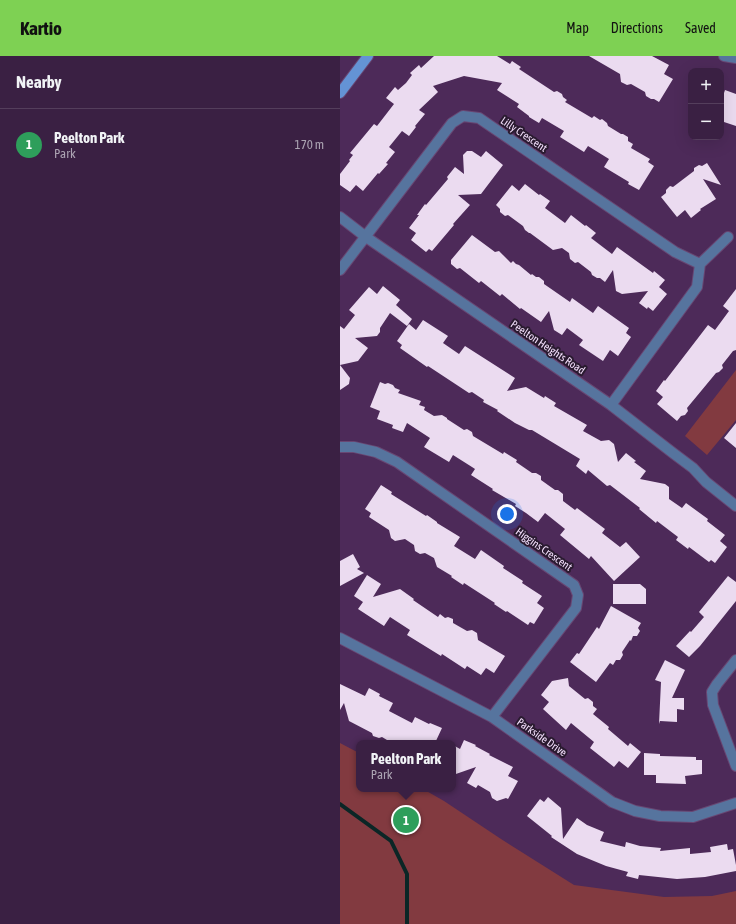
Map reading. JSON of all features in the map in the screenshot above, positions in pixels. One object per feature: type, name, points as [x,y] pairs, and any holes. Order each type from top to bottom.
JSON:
[{"type":"street","points":[[340,93],[368,56]]},
{"type":"street","points":[[724,56],[736,58]]},
{"type":"street","name":"Lilly Crescent","points":[[366,237],[452,123],[463,116],[479,118],[675,252],[700,264]]},
{"type":"street","name":"Peelton Heights Road","points":[[340,217],[366,237],[611,405],[693,468],[706,482],[736,506]]},
{"type":"street","points":[[340,270],[366,237]]},
{"type":"street","points":[[611,405],[697,287],[700,264],[728,237]]},
{"type":"street","name":"Higgins Crescent","points":[[340,447],[354,447],[376,452],[397,462],[574,585],[578,595],[576,608],[492,717]]},
{"type":"street","name":"Parkside Drive","points":[[340,638],[492,717],[612,802],[635,811],[660,816],[693,817],[736,803]]},
{"type":"street","points":[[736,660],[712,692],[713,705],[736,766]]},
{"type":"shaded area","points":[[736,370],[736,420],[707,455],[685,436]]},
{"type":"shaded area","points":[[340,743],[356,751],[356,792],[428,792],[574,885],[664,897],[712,896],[736,891],[736,924],[340,924]]},
{"type":"building","points":[[434,56],[497,56],[510,64],[512,61],[521,67],[519,69],[554,92],[557,91],[562,94],[567,100],[565,102],[592,118],[594,116],[600,120],[602,119],[608,126],[628,137],[628,141],[633,144],[631,148],[650,159],[648,162],[654,166],[639,190],[604,167],[609,159],[588,146],[584,152],[560,137],[564,131],[542,118],[539,123],[529,117],[517,107],[519,104],[497,90],[502,83],[464,76],[433,86],[438,92],[419,110],[425,114],[415,126],[416,127],[409,136],[402,131],[389,147],[395,152],[386,163],[388,164],[379,174],[378,173],[363,191],[356,185],[350,192],[340,185],[340,174],[353,155],[350,153],[374,124],[377,126],[394,104],[386,98],[395,87],[398,90],[412,75],[410,73],[419,65],[421,68]]},
{"type":"building","points":[[589,56],[652,56],[669,65],[664,74],[673,79],[659,102],[646,96],[645,92],[631,84],[627,85],[621,82],[620,74]]},
{"type":"building","points":[[725,90],[736,94],[736,126],[724,122]]},
{"type":"building","points":[[467,151],[472,151],[481,157],[486,151],[503,165],[481,194],[458,195],[470,205],[432,251],[429,249],[426,252],[411,240],[416,233],[409,228],[425,204],[426,205],[448,179],[447,177],[455,167],[464,174],[463,155]]},
{"type":"building","points":[[707,163],[721,185],[703,179],[716,199],[700,209],[701,210],[691,218],[685,210],[677,217],[661,197],[666,193],[666,190],[670,186],[673,187],[694,171],[694,168]]},
{"type":"building","points":[[525,184],[539,195],[540,194],[550,201],[545,208],[565,223],[571,215],[596,233],[591,238],[612,254],[617,247],[665,280],[659,287],[667,294],[653,311],[648,307],[647,309],[639,303],[648,291],[622,294],[616,291],[613,270],[605,282],[600,278],[597,278],[578,262],[575,263],[570,259],[569,253],[562,248],[553,250],[525,230],[523,226],[508,215],[505,216],[500,212],[500,209],[496,205],[512,185],[519,191]]},
{"type":"building","points":[[472,235],[495,252],[499,251],[511,263],[513,261],[531,275],[532,274],[539,277],[544,281],[544,284],[570,302],[572,298],[593,313],[598,306],[629,328],[626,333],[631,337],[618,356],[610,350],[603,361],[579,345],[583,340],[567,328],[562,335],[554,330],[549,311],[541,322],[521,308],[520,309],[502,294],[500,296],[481,281],[479,283],[460,268],[457,269],[451,264],[451,260]]},
{"type":"building","points":[[383,286],[400,300],[396,305],[412,319],[407,326],[390,313],[380,328],[380,332],[377,336],[355,338],[368,348],[358,361],[340,365],[340,326],[344,329],[355,315],[349,310],[369,287],[377,294]]},
{"type":"building","points":[[736,289],[736,350],[733,351],[722,365],[723,368],[716,373],[687,408],[688,411],[685,415],[681,416],[677,421],[657,404],[663,397],[656,391],[708,325],[715,330],[729,311],[723,306]]},
{"type":"building","points":[[423,320],[448,336],[443,343],[459,354],[465,346],[515,378],[507,391],[526,387],[544,398],[545,396],[556,403],[554,406],[587,425],[583,431],[601,441],[609,440],[614,444],[618,462],[626,453],[636,461],[634,462],[646,471],[640,479],[665,484],[669,487],[669,499],[682,508],[686,503],[708,519],[707,521],[725,535],[720,541],[727,547],[715,563],[711,560],[709,562],[689,547],[688,549],[676,540],[678,537],[657,521],[656,523],[639,509],[640,508],[610,485],[607,486],[588,470],[586,474],[576,466],[580,459],[532,430],[515,423],[497,411],[498,410],[483,402],[484,400],[472,392],[469,393],[400,348],[402,345],[397,341],[409,324],[416,330]]},
{"type":"building","points":[[340,365],[350,378],[349,384],[340,390]]},
{"type":"building","points":[[380,382],[393,385],[395,388],[400,390],[398,393],[421,401],[419,405],[425,407],[424,410],[434,416],[442,415],[464,430],[467,429],[472,432],[473,436],[503,454],[504,452],[517,460],[516,462],[532,473],[536,473],[541,476],[541,480],[563,494],[563,501],[575,510],[577,508],[605,529],[602,533],[620,547],[626,542],[640,557],[614,581],[591,556],[589,559],[560,535],[565,529],[545,513],[538,522],[515,506],[516,504],[492,490],[493,489],[471,475],[475,469],[472,467],[453,455],[449,462],[424,447],[430,438],[407,423],[403,432],[392,428],[393,425],[377,419],[380,411],[370,407]]},
{"type":"building","points":[[736,423],[736,448],[724,438]]},
{"type":"building","points":[[381,485],[392,492],[391,494],[426,516],[427,515],[460,537],[454,546],[475,559],[481,550],[504,566],[503,568],[523,581],[522,583],[542,596],[537,603],[544,608],[534,624],[530,622],[528,625],[507,611],[506,612],[464,583],[463,585],[437,567],[434,558],[425,553],[420,554],[415,551],[414,545],[405,539],[395,541],[391,538],[389,530],[369,517],[371,513],[365,509]]},
{"type":"building","points":[[353,554],[360,567],[357,569],[364,573],[340,586],[340,561]]},
{"type":"building","points":[[367,575],[381,584],[373,597],[400,589],[438,617],[440,614],[445,618],[448,617],[453,619],[453,623],[467,631],[472,630],[477,633],[478,640],[505,656],[494,673],[486,668],[481,675],[467,666],[465,669],[442,654],[441,656],[407,635],[410,630],[390,617],[384,626],[358,609],[363,602],[354,596]]},
{"type":"building","points":[[728,576],[736,582],[736,601],[700,646],[689,657],[676,646],[704,617],[699,612]]},
{"type":"building","points":[[613,584],[640,584],[646,589],[646,604],[613,604]]},
{"type":"building","points":[[611,606],[641,623],[638,628],[640,631],[637,636],[633,636],[631,641],[630,640],[622,652],[623,655],[620,660],[616,660],[613,665],[610,663],[596,682],[570,662],[577,653],[579,654],[597,627],[599,629]]},
{"type":"building","points":[[665,660],[685,670],[672,698],[684,698],[684,710],[677,709],[677,722],[660,721],[659,724],[661,682],[655,680]]},
{"type":"building","points":[[568,678],[569,686],[585,699],[588,698],[593,702],[593,706],[597,709],[593,714],[609,727],[608,729],[628,746],[630,743],[641,752],[628,768],[619,761],[614,767],[590,748],[594,742],[571,723],[566,730],[543,709],[549,702],[541,695],[552,681]]},
{"type":"building","points":[[340,684],[365,696],[369,688],[380,694],[379,696],[393,703],[389,711],[412,723],[415,717],[429,724],[430,723],[442,728],[436,740],[387,740],[382,737],[379,738],[373,736],[372,733],[349,721],[344,703],[340,710]]},
{"type":"building","points":[[464,740],[476,745],[475,746],[490,754],[489,755],[513,767],[508,776],[518,781],[508,799],[506,798],[497,801],[492,798],[490,792],[478,785],[476,788],[467,783],[476,767],[456,774],[456,747],[460,749]]},
{"type":"building","points":[[644,753],[660,754],[660,756],[696,757],[696,760],[702,760],[702,774],[685,776],[686,784],[656,783],[656,775],[644,775]]},
{"type":"building","points":[[548,797],[561,808],[563,839],[577,818],[587,825],[604,832],[600,841],[625,847],[626,842],[640,846],[661,848],[660,851],[690,848],[690,854],[711,852],[710,847],[727,844],[728,850],[733,849],[736,871],[705,877],[677,879],[639,875],[638,879],[626,876],[628,872],[606,866],[577,854],[551,837],[552,836],[527,816],[540,799],[544,802]]},
{"type":"waterway","points":[[340,804],[391,841],[407,874],[407,924]]},
{"type":"place","name":"Peelton Park","points":[[406,820]]}]
